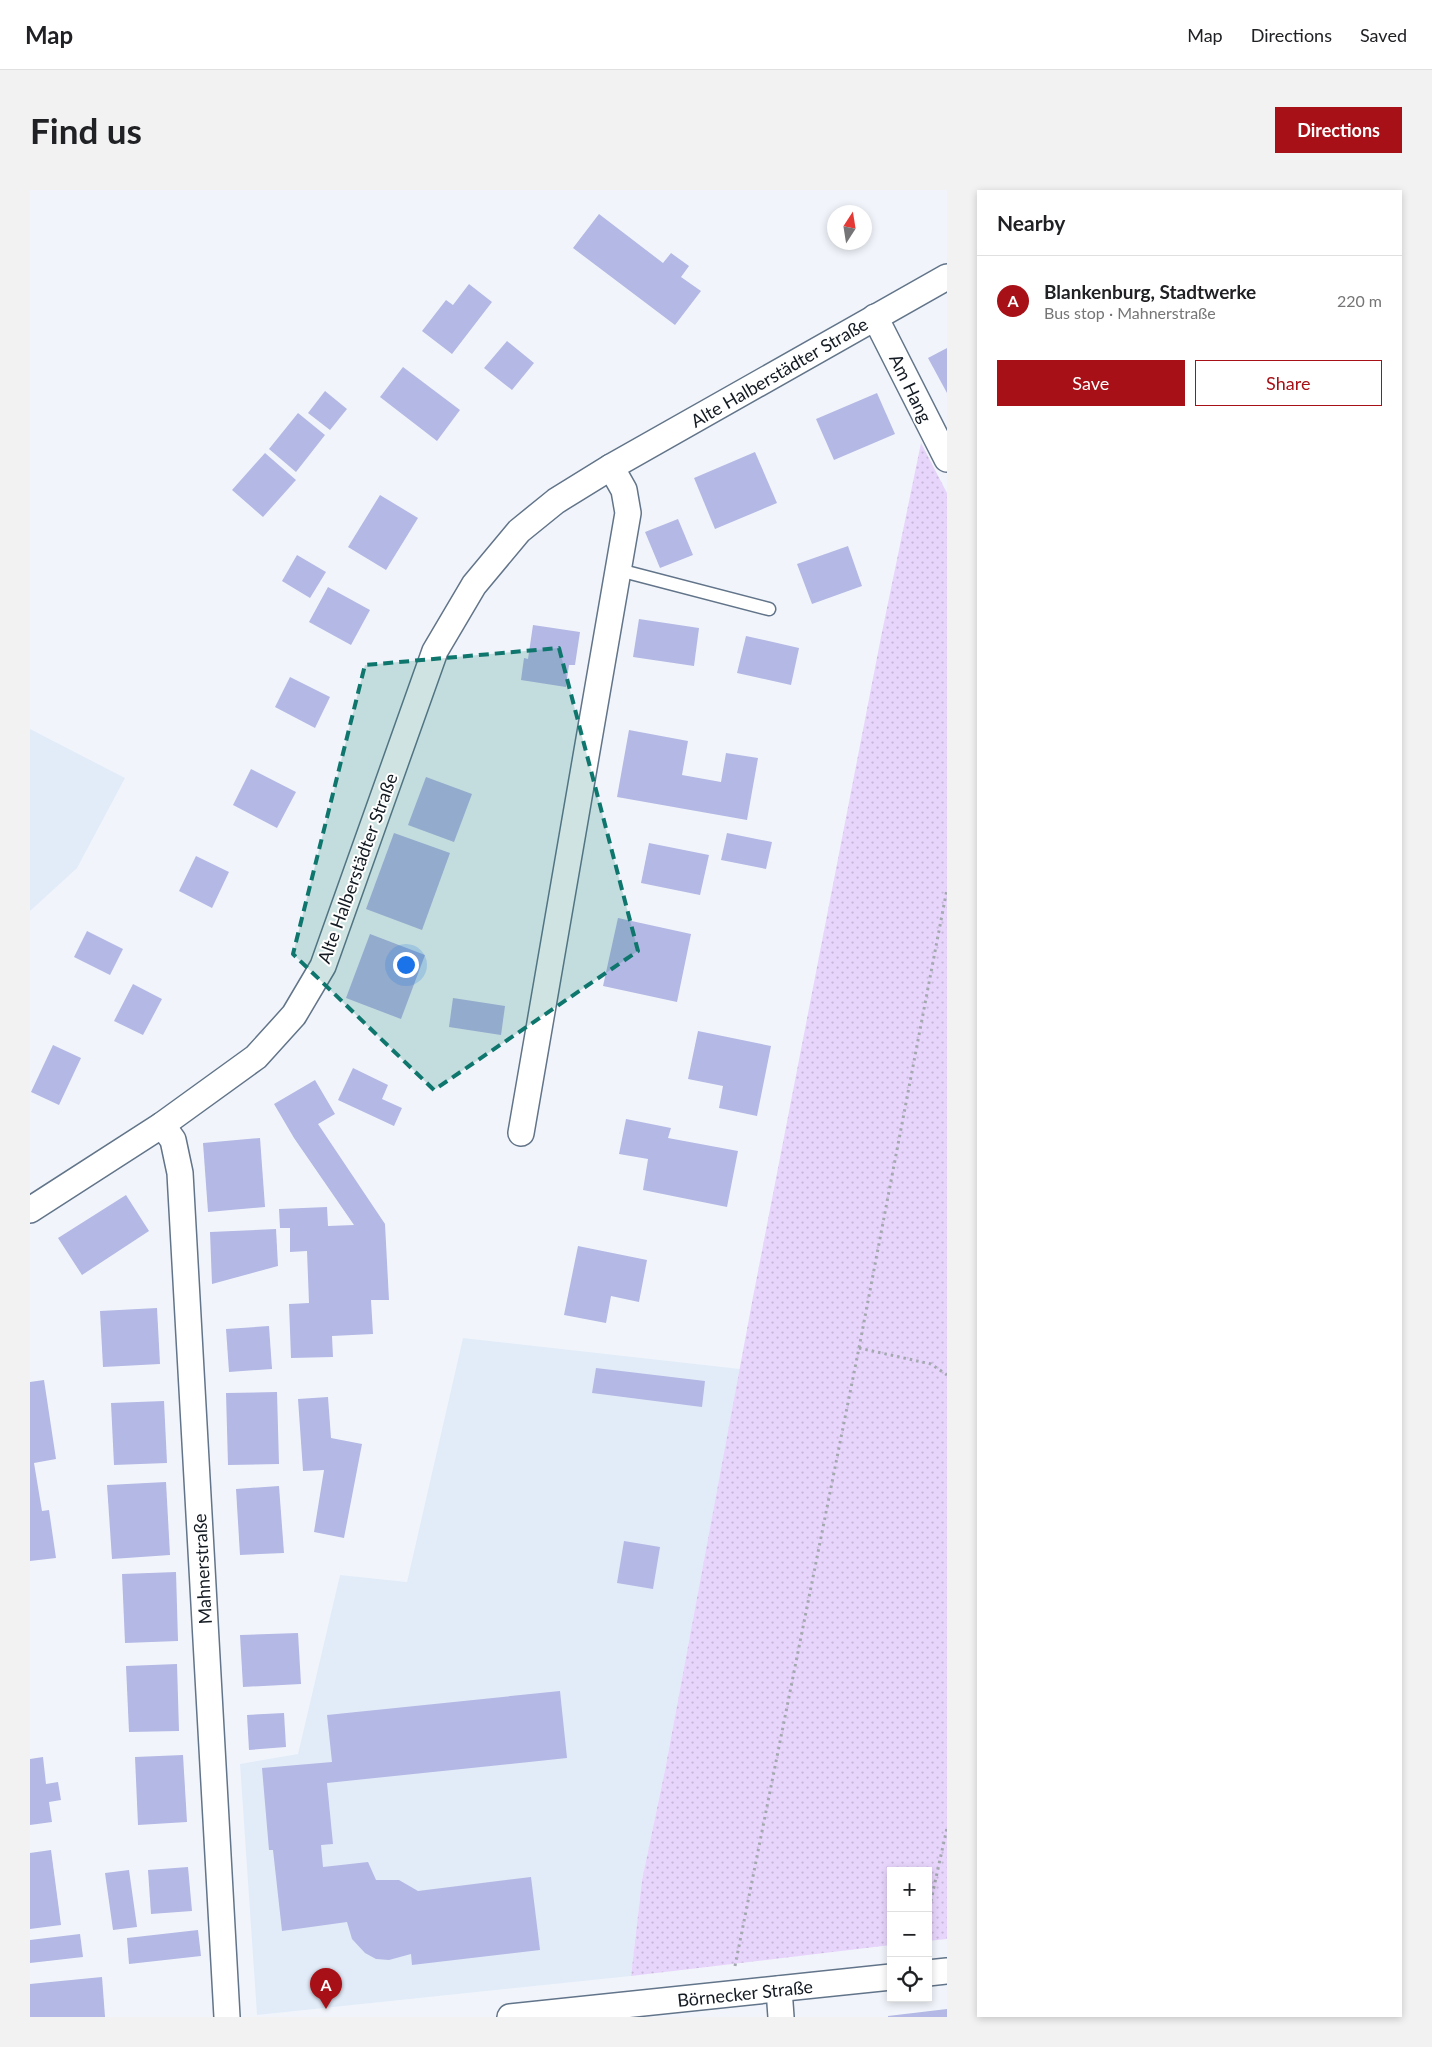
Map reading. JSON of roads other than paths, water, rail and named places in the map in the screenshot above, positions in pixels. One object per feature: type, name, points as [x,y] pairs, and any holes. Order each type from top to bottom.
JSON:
[{"type":"street","name":"Alte Halberstädter Straße","points":[[30,1210],[162,1125],[256,1057],[294,1015],[323,966],[435,651],[474,585],[519,530],[556,501],[611,467],[947,277]]},
{"type":"street","name":"Am Hang","points":[[875,317],[947,459]]},
{"type":"street","points":[[521,1133],[628,513],[624,490],[611,467]]},
{"type":"street","name":"Mahnerstraße","points":[[162,1125],[173,1140],[180,1174],[227,2017]]},
{"type":"street","points":[[932,1973],[947,1971]]},
{"type":"street","name":"Börnecker Straße","points":[[510,2017],[887,1977]]},
{"type":"street","points":[[779,1989],[781,2017]]},
{"type":"lane","points":[[619,570],[769,609]]},
{"type":"place","name":"Blankenburg, Stadtwerke","points":[[326,2009]]}]
